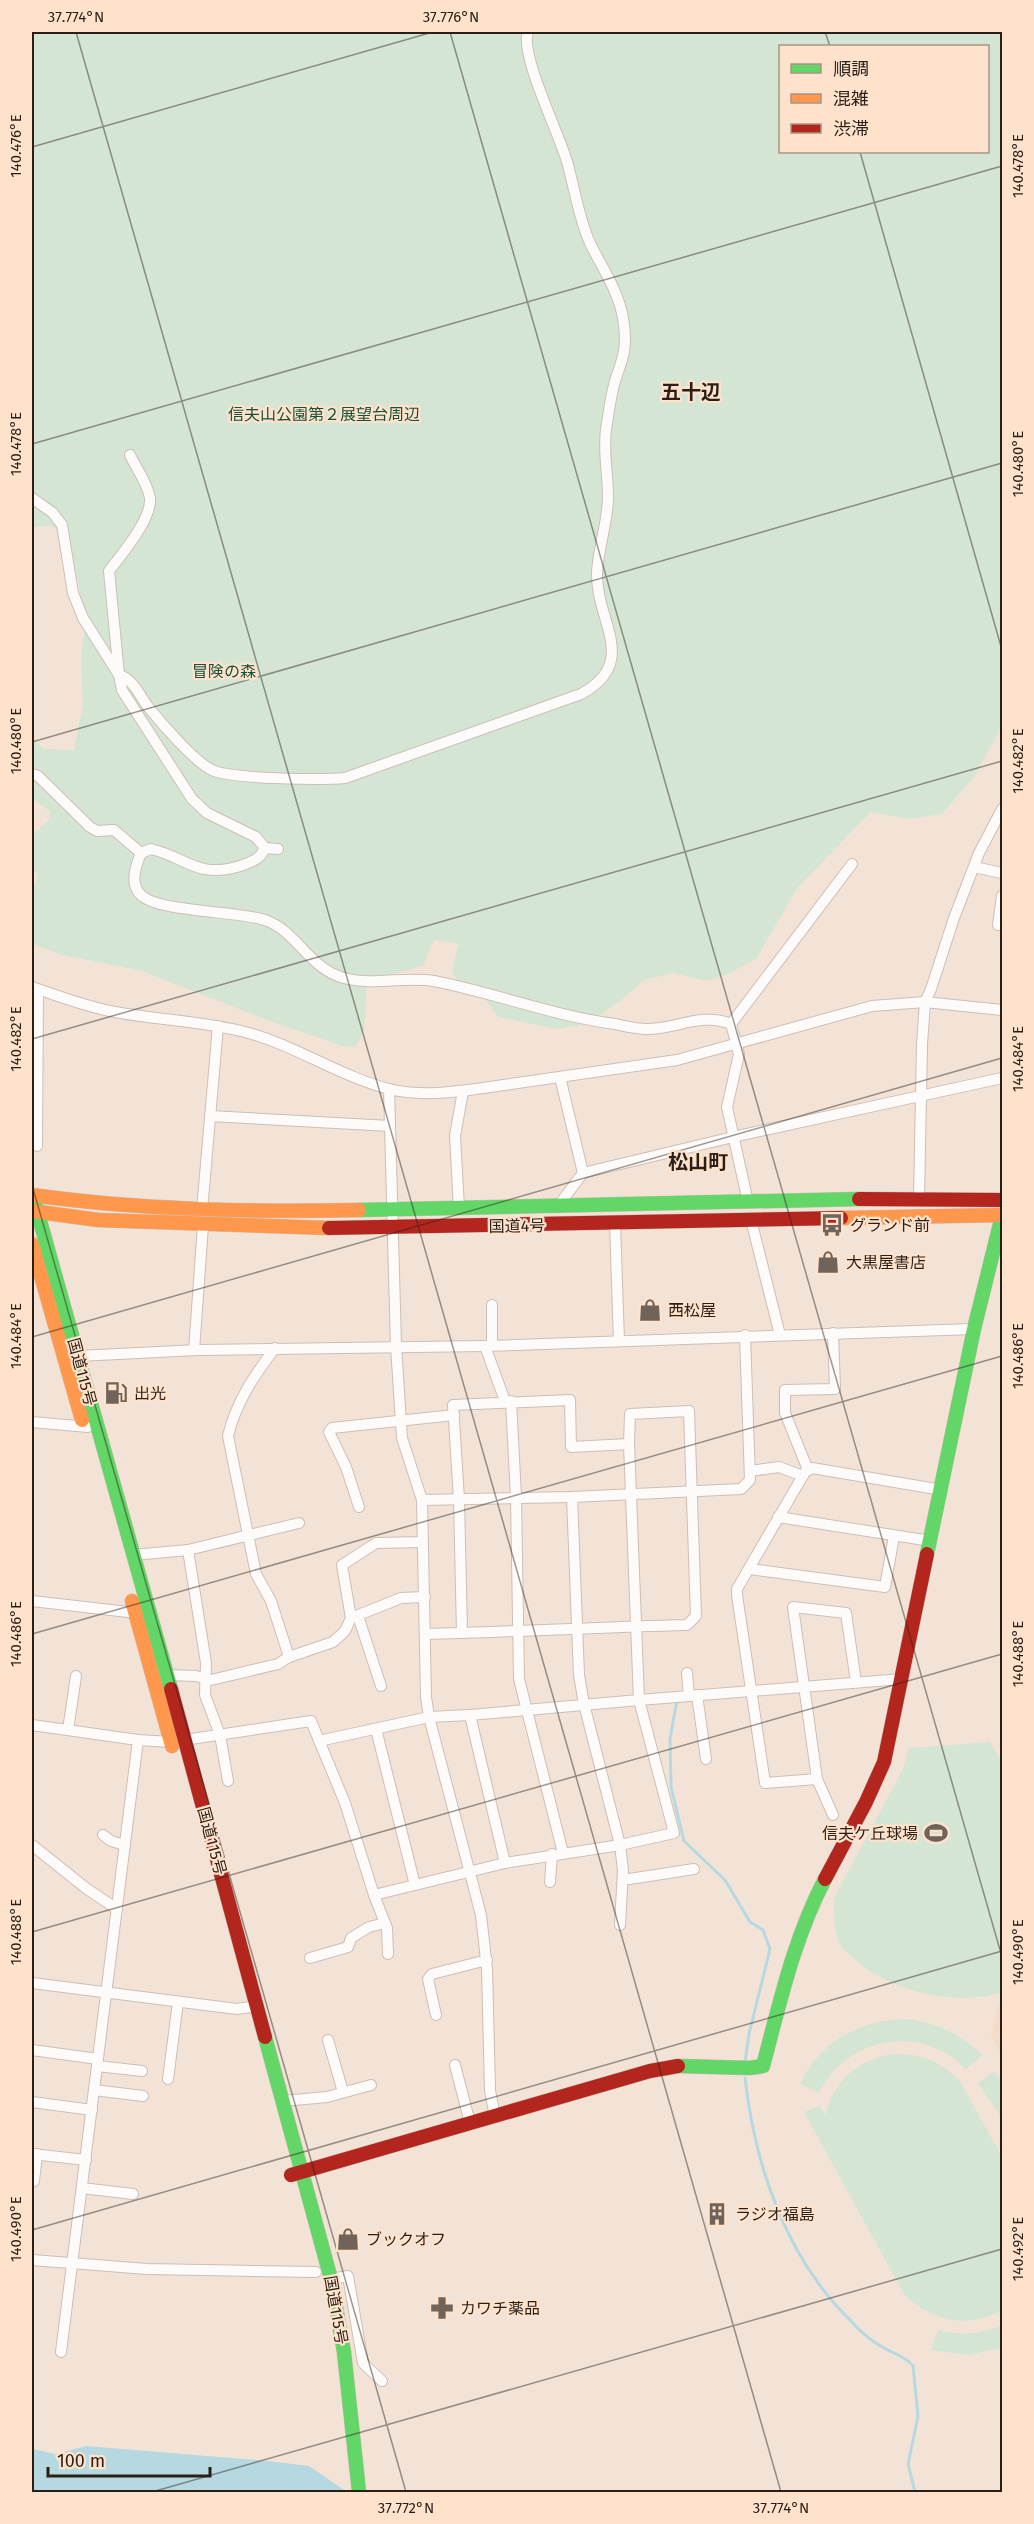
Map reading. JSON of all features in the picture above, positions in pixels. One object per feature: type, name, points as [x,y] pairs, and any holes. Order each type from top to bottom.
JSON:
[{"type":"main road","name":"国道4号","points":[[32,1194],[202,1210],[558,1207],[919,1198],[1002,1200]]},
{"type":"main road","name":"国道115号","points":[[32,1194],[34,1211],[78,1356],[91,1426],[250,2008],[296,2173],[331,2279],[342,2391],[346,2493]]},
{"type":"main road","name":"国道4号","points":[[34,1211],[98,1220],[299,1229],[1002,1215]]},
{"type":"main road","points":[[296,2173],[673,2066],[750,2068],[764,2066],[785,1979],[806,1921],[842,1846],[871,1797],[884,1762],[974,1329],[1002,1215]]},
{"type":"main road","name":"国道115号","points":[[32,1244],[133,1555],[142,1612],[167,1676],[178,1741]]},
{"type":"main road","name":"国道115号","points":[[250,2008],[283,2101],[342,2391],[359,2493]]},
{"type":"street","points":[[32,498],[53,513],[62,525],[73,593],[83,618],[119,675],[129,679],[149,708],[209,769],[222,773],[328,780],[345,778],[581,694],[592,688],[608,672],[611,645],[598,591],[597,573],[608,498],[604,461],[606,430],[617,376],[624,357],[625,333],[618,297],[585,231],[566,155],[532,67],[526,44],[528,32]]},
{"type":"street","points":[[130,455],[150,497],[149,511],[109,571],[110,605],[122,690],[192,799],[207,813],[256,837],[265,848],[278,849]]},
{"type":"street","points":[[32,774],[38,776],[90,827],[98,831],[114,830],[141,853]]},
{"type":"street","points":[[919,1198],[920,1097],[925,1002],[932,989],[954,918],[974,867],[1002,809]]},
{"type":"street","points":[[141,853],[152,849],[161,851],[198,869],[217,871],[254,862],[265,848]]},
{"type":"street","points":[[141,853],[135,880],[137,890],[143,897],[173,906],[265,920],[287,934],[315,964],[344,978],[382,983],[431,981],[596,1022],[647,1029],[704,1019],[722,1020],[731,1024],[739,1054],[727,1107],[748,1202]]},
{"type":"street","points":[[731,1024],[852,864]]},
{"type":"street","points":[[974,867],[1002,873]]},
{"type":"street","points":[[998,925],[1002,896]]},
{"type":"street","points":[[37,1146],[35,988],[115,1012],[246,1032],[279,1043],[389,1089],[413,1093],[463,1091],[677,1060],[872,1005],[925,1002],[1002,1010]]},
{"type":"street","points":[[202,1210],[218,1026]]},
{"type":"street","points":[[560,1077],[583,1173]]},
{"type":"street","points":[[558,1207],[583,1173],[733,1137],[1002,1078]]},
{"type":"street","points":[[389,1089],[396,1346],[402,1438],[422,1500],[426,1697],[429,1717],[481,1915],[487,1960],[490,2090],[495,2117]]},
{"type":"street","points":[[459,1208],[455,1136],[463,1091]]},
{"type":"street","points":[[210,1116],[390,1126]]},
{"type":"street","points":[[751,1220],[780,1335]]},
{"type":"street","points":[[615,1224],[619,1341]]},
{"type":"street","points":[[194,1350],[202,1226]]},
{"type":"street","points":[[492,1305],[488,1345],[508,1401],[516,1497],[519,1679],[557,1853],[550,1882]]},
{"type":"street","points":[[78,1356],[194,1350],[488,1345],[974,1329]]},
{"type":"street","points":[[806,1473],[785,1413],[785,1390],[835,1389],[833,1333]]},
{"type":"street","points":[[422,1500],[572,1497],[741,1489],[750,1480],[745,1335]]},
{"type":"street","points":[[274,1348],[240,1399],[232,1416],[228,1436],[256,1574],[271,1601],[289,1657]]},
{"type":"street","points":[[462,1633],[459,1499],[453,1405],[570,1400],[571,1447],[629,1444]]},
{"type":"street","points":[[374,1895],[505,1863],[557,1853],[620,1845],[674,1833],[639,1700],[637,1626],[629,1444],[630,1413],[689,1411],[696,1616],[687,1625],[637,1626],[576,1628],[518,1632],[425,1634]]},
{"type":"street","points":[[358,1507],[346,1467],[329,1432],[332,1428],[454,1415]]},
{"type":"street","points":[[32,1422],[91,1426]]},
{"type":"street","points":[[750,1471],[779,1467],[806,1473]]},
{"type":"street","points":[[817,1779],[765,1783],[736,1595],[737,1589],[778,1517],[806,1473],[812,1468],[942,1490]]},
{"type":"street","points":[[572,1497],[579,1675],[584,1704],[620,1845],[623,1880],[620,1925]]},
{"type":"street","points":[[778,1517],[931,1541]]},
{"type":"street","points":[[133,1555],[188,1550],[299,1524]]},
{"type":"street","points":[[750,1569],[885,1587],[894,1536]]},
{"type":"street","points":[[381,1686],[355,1617],[342,1565],[376,1543],[422,1542]]},
{"type":"street","points":[[188,1550],[207,1663],[205,1695],[220,1735],[228,1781]]},
{"type":"street","points":[[167,1676],[206,1677],[211,1680],[244,1674],[278,1664],[289,1657],[333,1642],[355,1617],[401,1598],[424,1597]]},
{"type":"street","points":[[32,1601],[142,1612]]},
{"type":"street","points":[[833,1815],[817,1779],[793,1607],[846,1613],[856,1682]]},
{"type":"street","points":[[687,1672],[706,1758]]},
{"type":"street","points":[[68,1730],[76,1676]]},
{"type":"street","points":[[319,1741],[429,1717],[470,1716],[584,1704],[902,1679]]},
{"type":"street","points":[[470,1716],[505,1863]]},
{"type":"street","points":[[32,1725],[138,1740],[178,1741],[311,1720],[345,1803],[385,1923],[388,1954]]},
{"type":"street","points":[[376,1729],[415,1885]]},
{"type":"street","points":[[61,2352],[138,1740]]},
{"type":"street","points":[[103,1835],[111,1841],[125,1845]]},
{"type":"street","points":[[32,1845],[117,1910]]},
{"type":"street","points":[[623,1880],[693,1869]]},
{"type":"street","points":[[310,1958],[348,1947],[351,1938],[369,1928],[385,1923]]},
{"type":"street","points":[[436,2015],[428,1979],[432,1974],[487,1960]]},
{"type":"street","points":[[32,1983],[178,2002],[250,2008]]},
{"type":"street","points":[[168,2079],[178,2002]]},
{"type":"street","points":[[328,2040],[343,2092]]},
{"type":"street","points":[[32,2050],[142,2071]]},
{"type":"street","points":[[454,2065],[470,2124]]},
{"type":"street","points":[[283,2101],[327,2097],[371,2085]]},
{"type":"street","points":[[94,2090],[143,2096]]},
{"type":"street","points":[[32,2102],[92,2110]]},
{"type":"street","points":[[34,2181],[34,2154],[86,2160]]},
{"type":"street","points":[[82,2188],[134,2194]]},
{"type":"street","points":[[32,2260],[72,2265],[147,2269],[316,2272]]},
{"type":"street","points":[[331,2279],[348,2276],[363,2363],[382,2382]]},
{"type":"shaded area","points":[[1002,2001],[1002,2057],[991,2036],[998,2004]]},
{"type":"green space","points":[[32,32],[1002,32],[1002,726],[974,777],[942,814],[909,819],[871,812],[798,887],[756,959],[728,974],[707,981],[673,973],[644,980],[619,1002],[586,1024],[557,1029],[498,1017],[479,990],[458,983],[452,971],[458,944],[434,940],[423,966],[367,983],[364,1032],[355,1047],[342,1046],[264,1019],[142,971],[62,955],[32,944],[32,885],[36,884],[37,873],[32,870],[32,836],[50,818],[50,811],[32,799],[32,739],[44,749],[74,750],[83,704],[81,657],[86,621],[70,542],[51,525],[32,528]]},
{"type":"green space","name":"信夫ケ丘球場","points":[[990,1742],[1002,1762],[1002,1992],[964,1998],[943,1997],[902,1987],[865,1968],[842,1947],[835,1929],[835,1896],[903,1769],[909,1748]]},
{"type":"green space","points":[[908,2019],[929,2023],[948,2031],[966,2041],[982,2055],[966,2069],[948,2054],[928,2045],[908,2041],[886,2042],[866,2048],[848,2059],[832,2074],[819,2093],[800,2084],[808,2069],[819,2056],[844,2035],[874,2023]]},
{"type":"green space","points":[[894,2054],[922,2057],[947,2069],[961,2083],[1002,2157],[1002,2310],[989,2316],[964,2321],[951,2320],[926,2311],[904,2294],[804,2112],[820,2106],[825,2115],[835,2092],[850,2073],[870,2060]]},
{"type":"green space","points":[[995,2071],[1002,2081],[1002,2119],[978,2083]]},
{"type":"green space","points":[[1002,2325],[1001,2348],[968,2355],[931,2350],[938,2330],[971,2333]]},
{"type":"water","points":[[86,2446],[309,2466],[347,2492],[32,2492],[32,2449],[56,2454]]},
{"type":"waterway","points":[[677,1700],[670,1739],[671,1787],[684,1841],[725,1880],[750,1922],[763,1930],[770,1949],[749,2034],[745,2062]]},
{"type":"waterway","points":[[745,2078],[750,2111],[766,2177],[777,2209],[808,2269],[828,2296],[861,2331],[875,2343],[906,2359],[913,2366],[918,2416],[908,2464],[915,2492]]},
{"type":"traffic: fast","points":[[33,1196],[171,1689]]},
{"type":"traffic: fast","points":[[359,1210],[859,1199]]},
{"type":"traffic: fast","points":[[927,1554],[974,1329],[1002,1216]]},
{"type":"traffic: fast","points":[[678,2066],[750,2068],[763,2066],[796,1947],[825,1879]]},
{"type":"traffic: fast","points":[[265,2037],[331,2279],[344,2352],[359,2492]]},
{"type":"traffic: slow","points":[[32,1195],[113,1204],[195,1209],[359,1210]]},
{"type":"traffic: slow","points":[[32,1211],[98,1220],[329,1228]]},
{"type":"traffic: slow","points":[[841,1218],[1002,1215]]},
{"type":"traffic: slow","points":[[32,1244],[82,1420]]},
{"type":"traffic: slow","points":[[132,1601],[172,1746]]},
{"type":"traffic: jam","points":[[859,1199],[1002,1200]]},
{"type":"traffic: jam","points":[[329,1228],[841,1218]]},
{"type":"traffic: jam","points":[[825,1879],[866,1802],[884,1762],[927,1554]]},
{"type":"traffic: jam","points":[[171,1689],[265,2037]]},
{"type":"traffic: jam","points":[[291,2175],[650,2071],[678,2066]]},
{"type":"place","name":"グランド前","points":[[832,1225]]},
{"type":"place","name":"大黒屋書店","points":[[828,1262]]},
{"type":"place","name":"西松屋","points":[[650,1310]]},
{"type":"place","name":"出光","points":[[116,1393]]},
{"type":"place","name":"信夫ケ丘球場","points":[[936,1833]]},
{"type":"place","name":"ラジオ福島","points":[[717,2214]]},
{"type":"place","name":"ブックオフ","points":[[348,2239]]},
{"type":"place","name":"カワチ薬品","points":[[442,2308]]},
{"type":"district","name":"五十辺","points":[[691,392]]},
{"type":"district","name":"松山町","points":[[698,1162]]},
{"type":"park label","name":"信夫山公園第２展望台周辺","points":[[324,414]]},
{"type":"park label","name":"冒険の森","points":[[224,671]]}]
